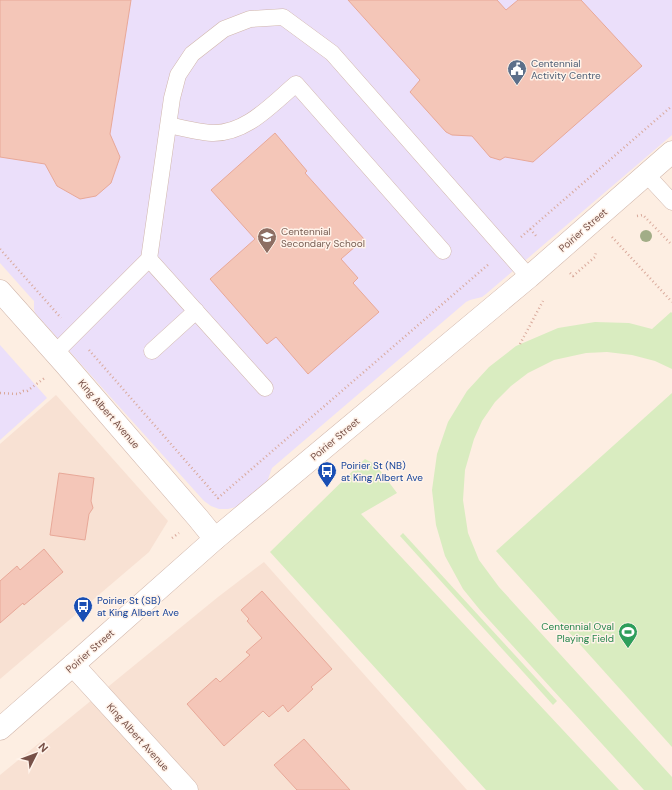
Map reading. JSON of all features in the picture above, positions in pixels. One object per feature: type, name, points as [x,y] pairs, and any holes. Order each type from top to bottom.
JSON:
[{"type":"street","name":"Poirier Street","points":[[0,728],[74,665],[215,539],[529,277],[672,152]]},
{"type":"street","name":"King Albert Avenue","points":[[0,291],[215,539]]},
{"type":"street","name":"King Albert Avenue","points":[[74,665],[187,790]]},
{"type":"lane","points":[[55,353],[149,259],[172,98],[178,75],[192,54],[224,29],[250,19],[283,17],[332,53],[529,277]]},
{"type":"lane","points":[[168,125],[211,133],[225,132],[243,126],[259,116],[296,84],[443,251]]},
{"type":"lane","points":[[647,175],[672,202]]},
{"type":"lane","points":[[149,259],[265,388]]},
{"type":"lane","points":[[152,351],[196,311]]},
{"type":"path","points":[[0,249],[218,498],[672,106]]},
{"type":"path","points":[[643,215],[672,245]]},
{"type":"path","points":[[611,235],[672,302]]},
{"type":"path","points":[[520,344],[543,301]]},
{"type":"path","points":[[0,393],[19,394],[23,391],[27,391]]},
{"type":"shaded area","name":"Centennial Secondary School","points":[[0,0],[672,0],[672,135],[486,294],[482,297],[466,302],[272,468],[267,482],[236,507],[219,509],[204,501],[35,313],[34,301],[0,263]]},
{"type":"shaded area","points":[[0,345],[47,398],[0,440]]},
{"type":"shaded area","points":[[56,395],[168,521],[149,552],[0,679],[0,444]]},
{"type":"shaded area","points":[[264,562],[467,790],[0,790],[0,775],[218,597]]},
{"type":"green space","points":[[671,312],[672,369],[655,361],[632,355],[607,352],[586,353],[554,360],[528,373],[511,386],[495,402],[482,421],[474,439],[465,470],[463,500],[468,533],[479,560],[499,587],[672,777],[672,790],[644,790],[480,610],[463,589],[445,556],[436,525],[432,490],[437,454],[448,422],[467,391],[489,367],[516,346],[558,328],[595,322],[629,323],[652,329]]},
{"type":"green space","name":"Centennial Oval Playing Field","points":[[672,393],[672,747],[496,551]]},
{"type":"green space","points":[[365,459],[376,465],[397,493],[361,514],[619,790],[486,790],[270,552]]},
{"type":"green space","points":[[403,533],[557,701],[553,705],[400,536]]},
{"type":"building","points":[[0,0],[131,0],[110,134],[120,157],[111,183],[96,196],[80,199],[57,186],[45,164],[0,157]]},
{"type":"building","name":"Centennial Activity Centre","points":[[348,0],[497,0],[506,10],[518,0],[581,0],[642,66],[533,162],[505,157],[500,160],[490,157],[472,136],[452,135],[446,132],[410,92],[420,80]]},
{"type":"building","points":[[275,133],[307,171],[305,173],[364,239],[341,259],[358,278],[353,283],[379,312],[308,374],[276,337],[267,344],[210,279],[255,239],[211,190]]},
{"type":"building","points":[[59,473],[94,478],[91,501],[93,508],[89,514],[85,540],[50,535]]},
{"type":"building","points":[[44,549],[63,572],[0,623],[0,581],[17,566],[20,570]]},
{"type":"building","points":[[262,591],[332,669],[311,687],[313,689],[288,712],[283,705],[269,717],[263,711],[224,746],[187,704],[216,678],[220,682],[250,655],[246,652],[262,638],[247,621],[249,619],[241,610]]},
{"type":"building","points":[[304,739],[350,790],[297,790],[274,765]]},
{"type":"place","name":"Centennial Activity Centre","points":[[517,86]]},
{"type":"place","name":"Centennial Secondary School","points":[[267,254]]},
{"type":"place","name":"Poirier St (NB) at King Albert Ave","points":[[327,488]]},
{"type":"place","name":"Poirier St (SB) at King Albert Ave","points":[[83,623]]},
{"type":"place","name":"Centennial Oval Playing Field","points":[[628,649]]}]
